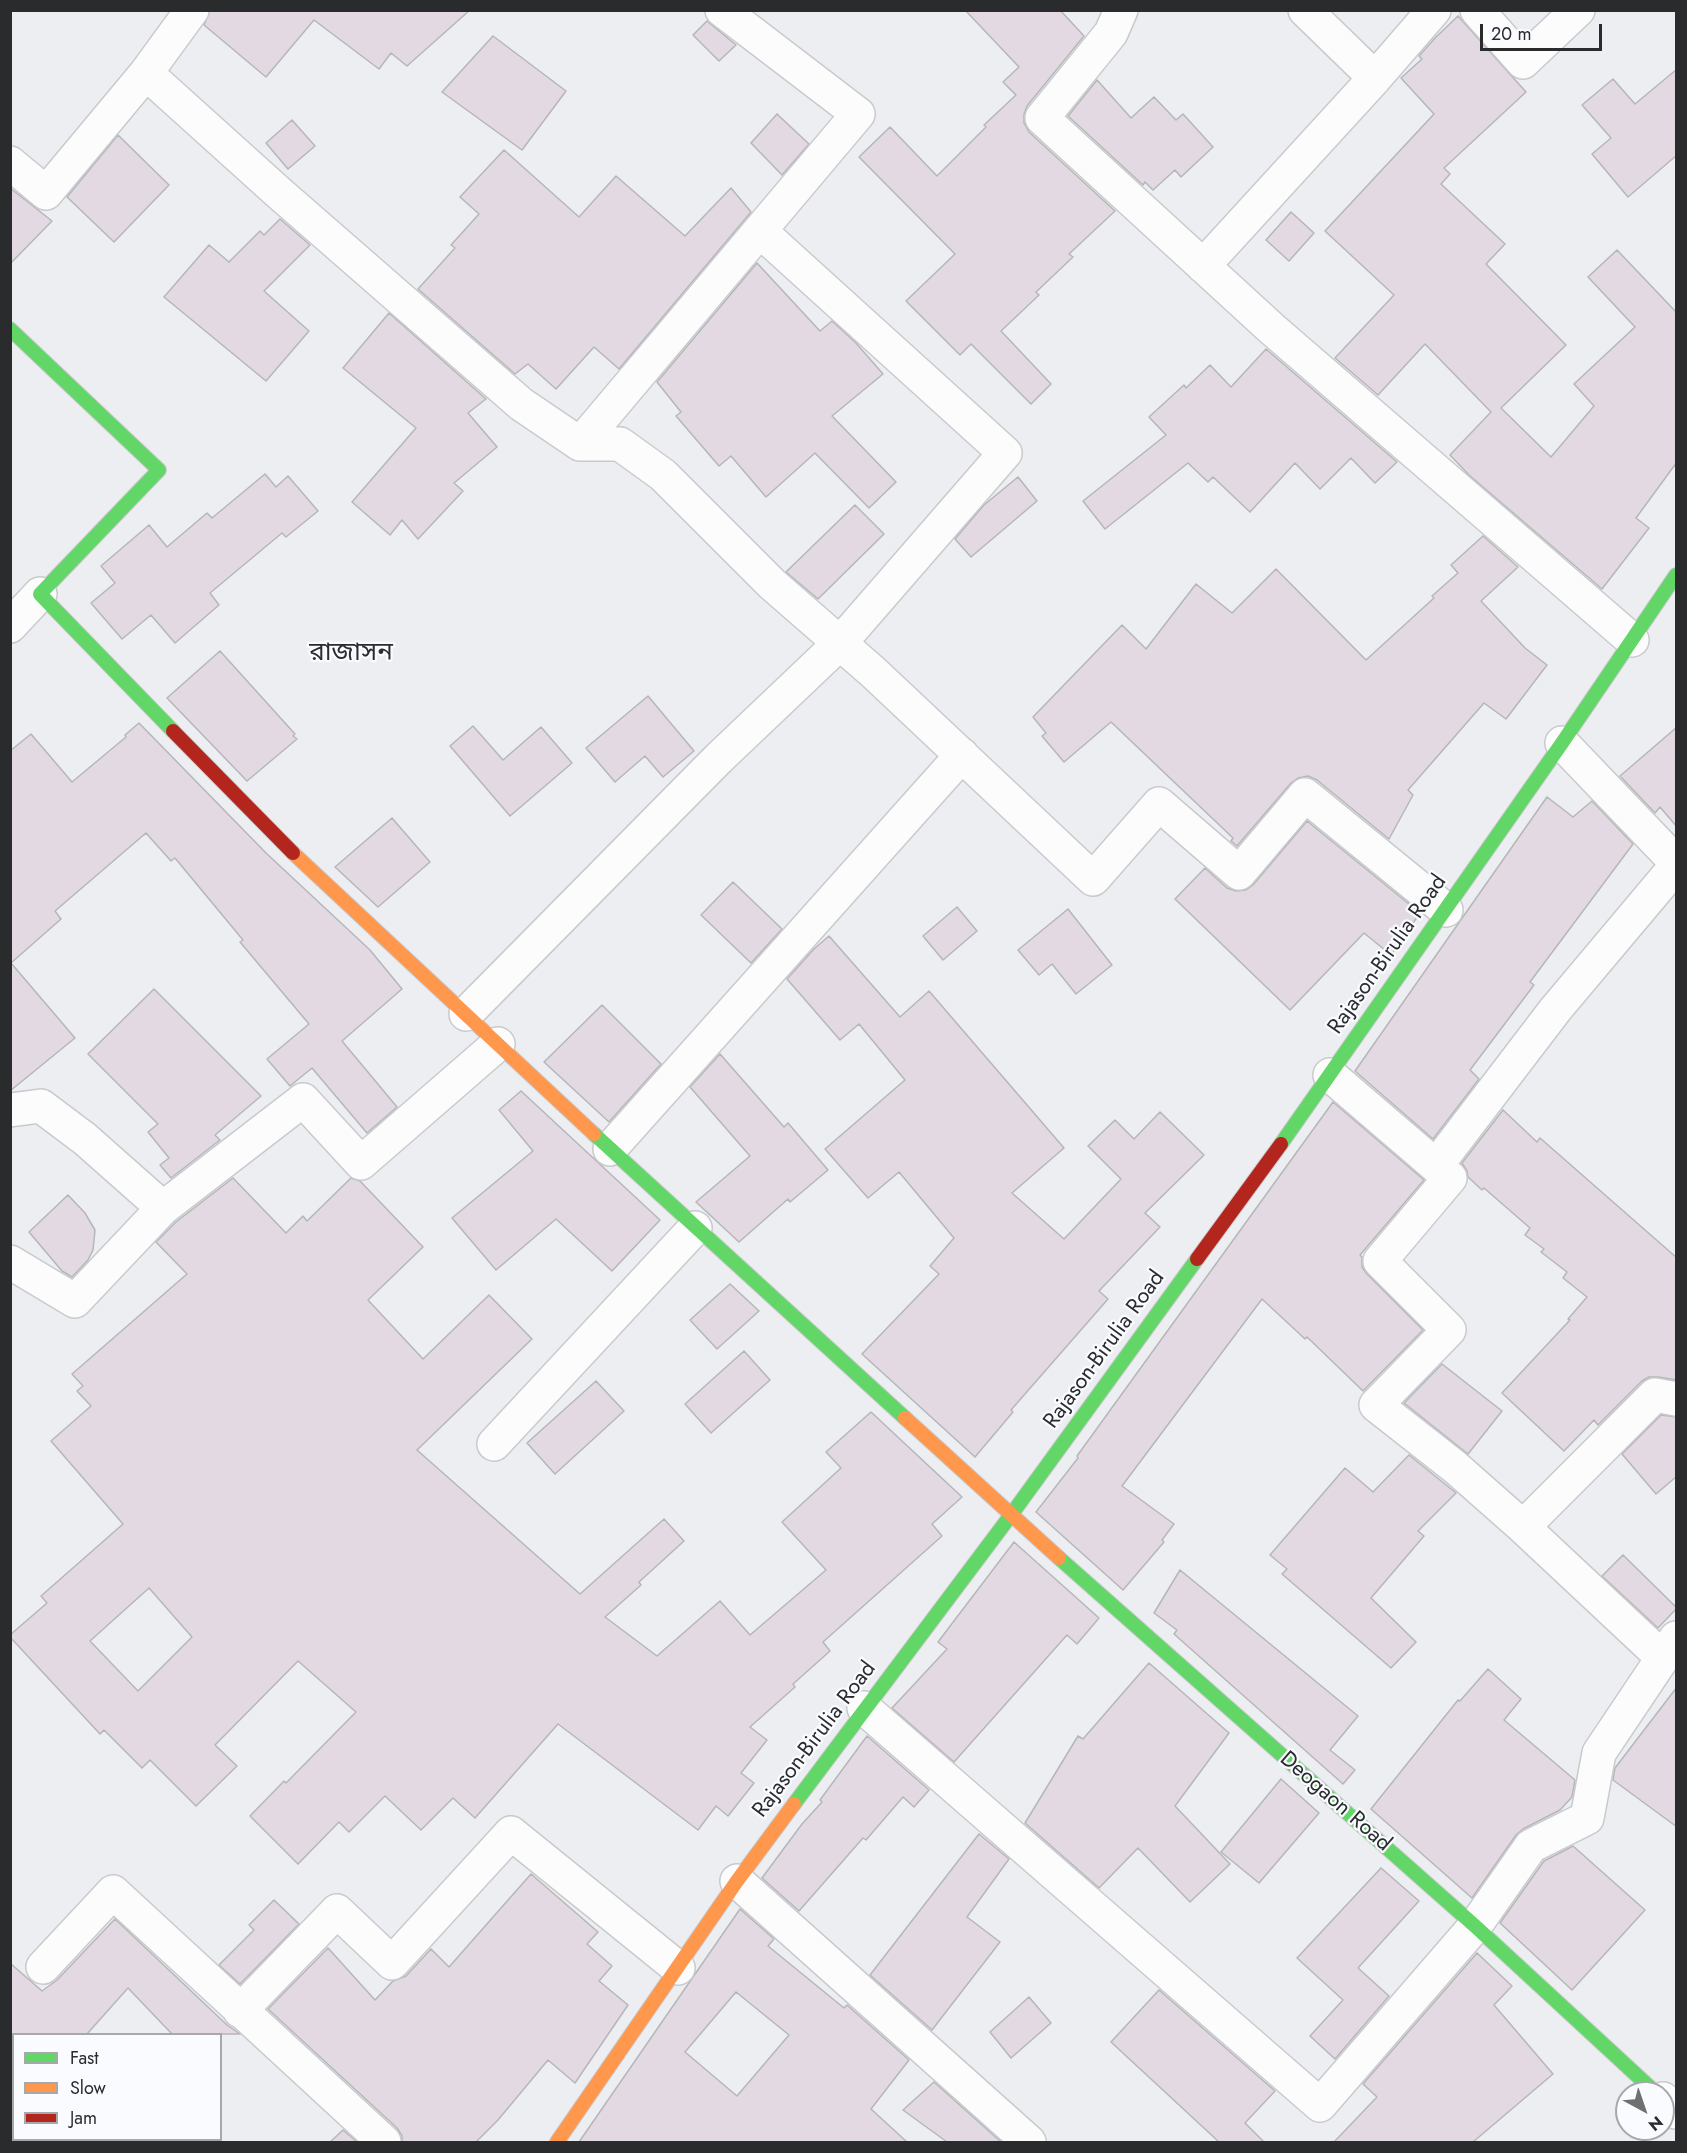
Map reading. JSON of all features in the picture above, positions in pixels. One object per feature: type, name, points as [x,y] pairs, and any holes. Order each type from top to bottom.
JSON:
[{"type":"street","points":[[10,163],[46,193],[146,73],[192,10]]},
{"type":"street","points":[[580,444],[858,114],[722,10]]},
{"type":"street","points":[[1121,10],[1111,33],[1042,118],[1271,328],[1632,640]]},
{"type":"street","points":[[1305,10],[1376,78]]},
{"type":"street","points":[[1203,266],[1376,78],[1434,10]]},
{"type":"street","points":[[1477,10],[1523,62],[1578,10]]},
{"type":"street","points":[[146,73],[286,200],[521,405],[580,444],[620,444],[663,475],[772,584],[962,755],[1093,879],[1159,804],[1239,873],[1305,795],[1446,910]]},
{"type":"street","points":[[466,1014],[718,759],[840,643],[1005,453],[760,231]]},
{"type":"street","points":[[10,328],[159,470],[10,626]]},
{"type":"street","name":"Rajason-Birulia Road","points":[[557,2142],[737,1881],[864,1708],[1011,1515],[1330,1075],[1677,575]]},
{"type":"street","name":"Deogaon Road","points":[[40,594],[279,840],[695,1228],[1011,1515],[1475,1926],[1643,2081]]},
{"type":"street","points":[[1436,1166],[1555,1010],[1677,864],[1562,743]]},
{"type":"street","points":[[610,1149],[962,755]]},
{"type":"street","points":[[10,1262],[75,1301],[163,1208],[303,1100],[361,1163],[498,1044]]},
{"type":"street","points":[[864,1708],[1320,2105],[1475,1926],[1531,1846],[1587,1818],[1599,1753],[1670,1648],[1523,1527],[1455,1467],[1376,1405],[1449,1330],[1380,1261],[1450,1178],[1330,1075]]},
{"type":"street","points":[[10,1110],[41,1106],[85,1139],[163,1208]]},
{"type":"street","points":[[494,1444],[695,1228]]},
{"type":"street","points":[[1523,1527],[1655,1395],[1677,1399]]},
{"type":"street","points":[[240,2011],[337,1911],[392,1963],[511,1833],[678,1968]]},
{"type":"street","points":[[737,1881],[1029,2142]]},
{"type":"street","points":[[43,1967],[113,1892],[384,2142]]},
{"type":"building","points":[[210,10],[470,10],[407,66],[391,53],[379,69],[314,20],[266,77],[204,25]]},
{"type":"building","points":[[965,10],[1060,10],[1084,36],[1027,106],[1024,123],[1029,132],[1115,211],[1069,254],[1073,257],[1036,292],[1039,295],[1001,331],[1051,384],[1031,404],[971,344],[960,355],[906,301],[955,254],[859,157],[890,127],[937,176],[986,127],[984,125],[1016,95],[1003,82],[1019,67]]},
{"type":"building","points":[[1458,16],[1526,92],[1444,168],[1450,174],[1441,184],[1505,244],[1486,264],[1566,345],[1501,408],[1551,457],[1594,406],[1574,384],[1635,327],[1588,277],[1617,250],[1677,313],[1677,462],[1636,518],[1649,528],[1602,589],[1469,475],[1450,455],[1491,412],[1425,344],[1378,395],[1335,358],[1394,295],[1325,231],[1434,114],[1401,78],[1422,59],[1419,56]]},
{"type":"building","points":[[707,21],[736,45],[719,61],[693,35]]},
{"type":"building","points":[[493,36],[566,91],[522,150],[442,92]]},
{"type":"building","points":[[1677,69],[1677,155],[1628,197],[1592,154],[1611,138],[1582,105],[1613,79],[1635,104]]},
{"type":"building","points":[[1097,80],[1131,118],[1154,97],[1176,120],[1183,114],[1213,147],[1181,177],[1175,170],[1153,190],[1145,182],[1143,185],[1068,116]]},
{"type":"building","points":[[777,114],[809,144],[782,175],[751,143]]},
{"type":"building","points":[[292,120],[315,146],[288,169],[266,143]]},
{"type":"building","points":[[118,135],[169,185],[114,242],[67,197]]},
{"type":"building","points":[[504,150],[579,217],[616,176],[685,236],[731,188],[751,212],[619,369],[594,347],[556,389],[528,364],[515,374],[418,289],[455,248],[451,245],[479,214],[460,197]]},
{"type":"building","points":[[10,188],[52,221],[10,264]]},
{"type":"building","points":[[1291,212],[1314,233],[1289,261],[1266,240]]},
{"type":"building","points":[[280,219],[310,245],[264,291],[309,331],[266,381],[164,297],[209,245],[229,262],[260,231],[264,235]]},
{"type":"building","points":[[757,263],[820,331],[832,321],[856,343],[883,374],[832,416],[896,482],[869,508],[815,453],[766,497],[731,456],[719,466],[676,416],[681,412],[657,382]]},
{"type":"building","points":[[389,313],[486,399],[468,413],[497,447],[454,483],[463,491],[418,539],[402,520],[390,535],[352,502],[416,428],[343,368]]},
{"type":"building","points":[[1266,349],[1397,462],[1375,483],[1351,458],[1320,489],[1295,463],[1250,512],[1213,477],[1208,482],[1188,463],[1105,529],[1083,501],[1166,435],[1149,417],[1184,385],[1186,388],[1210,365],[1231,387]]},
{"type":"building","points":[[265,474],[276,487],[288,476],[318,511],[286,537],[282,533],[210,593],[219,605],[175,643],[151,615],[122,639],[91,603],[115,583],[101,566],[149,525],[167,547],[207,513],[212,518]]},
{"type":"building","points":[[1018,477],[1037,501],[971,557],[955,539],[984,505]]},
{"type":"building","points":[[855,505],[884,534],[818,599],[786,572]]},
{"type":"building","points":[[1483,536],[1518,567],[1481,601],[1525,648],[1547,665],[1506,719],[1484,703],[1408,790],[1413,795],[1389,839],[1317,780],[1308,776],[1298,778],[1291,783],[1237,846],[1231,841],[1233,838],[1111,722],[1064,762],[1042,736],[1046,733],[1033,717],[1122,625],[1146,649],[1196,584],[1232,613],[1276,569],[1366,660],[1458,573],[1451,565]]},
{"type":"building","points":[[220,651],[297,739],[247,781],[167,698]]},
{"type":"building","points":[[648,696],[694,751],[663,777],[645,756],[615,782],[586,748]]},
{"type":"building","points":[[139,723],[266,853],[370,950],[402,989],[342,1041],[397,1107],[367,1133],[312,1068],[290,1086],[267,1059],[309,1024],[240,942],[243,940],[175,858],[171,861],[146,833],[55,911],[61,919],[11,963],[75,1038],[10,1091],[10,751],[31,734],[72,782],[126,737],[125,735]]},
{"type":"building","points":[[473,726],[503,760],[541,727],[572,763],[510,816],[450,746]]},
{"type":"building","points":[[1677,727],[1677,827],[1660,807],[1655,813],[1620,776]]},
{"type":"building","points":[[1547,797],[1573,817],[1592,801],[1633,844],[1530,982],[1534,985],[1470,1070],[1479,1079],[1433,1139],[1355,1071]]},
{"type":"building","points":[[392,818],[430,862],[378,907],[335,867]]},
{"type":"building","points":[[1307,821],[1420,913],[1391,955],[1364,933],[1290,1010],[1175,899],[1205,868],[1227,888],[1236,891],[1246,890],[1253,885]]},
{"type":"building","points":[[733,882],[782,929],[751,963],[701,915]]},
{"type":"building","points":[[957,907],[977,931],[943,960],[923,936]]},
{"type":"building","points":[[1068,909],[1112,965],[1076,994],[1052,964],[1039,975],[1018,950]]},
{"type":"building","points":[[829,936],[900,1017],[929,991],[1064,1148],[1012,1193],[1064,1239],[1121,1179],[1088,1146],[1115,1120],[1134,1139],[1160,1112],[1204,1155],[1145,1213],[1160,1227],[1099,1291],[1108,1299],[1011,1410],[1013,1412],[975,1457],[862,1354],[939,1274],[930,1266],[954,1238],[899,1172],[868,1198],[825,1149],[905,1080],[859,1024],[840,1040],[787,979]]},
{"type":"building","points":[[154,989],[261,1096],[215,1135],[220,1140],[171,1178],[160,1165],[169,1158],[148,1132],[158,1124],[88,1054]]},
{"type":"building","points":[[602,1005],[661,1064],[609,1122],[544,1062]]},
{"type":"building","points":[[720,1054],[784,1127],[788,1123],[828,1170],[790,1202],[788,1199],[739,1242],[696,1202],[750,1156],[690,1087]]},
{"type":"building","points":[[521,1091],[660,1220],[612,1271],[556,1219],[496,1270],[452,1218],[533,1151],[499,1110]]},
{"type":"building","points":[[1333,1102],[1424,1180],[1360,1255],[1362,1267],[1367,1274],[1423,1330],[1363,1391],[1307,1337],[1305,1339],[1262,1299],[1122,1486],[1174,1524],[1162,1540],[1164,1542],[1123,1590],[1036,1512],[1078,1458],[1077,1456]]},
{"type":"building","points":[[1503,1110],[1537,1142],[1540,1138],[1677,1258],[1677,1380],[1649,1377],[1642,1381],[1598,1425],[1594,1420],[1564,1451],[1502,1393],[1570,1320],[1568,1319],[1587,1297],[1563,1278],[1567,1272],[1541,1252],[1544,1249],[1525,1235],[1530,1228],[1468,1177],[1462,1163]]},
{"type":"building","points":[[233,1178],[286,1233],[303,1216],[307,1221],[351,1178],[360,1181],[423,1247],[368,1300],[423,1359],[489,1295],[532,1339],[417,1450],[580,1594],[664,1519],[684,1541],[639,1582],[641,1585],[605,1617],[657,1656],[720,1601],[750,1635],[826,1570],[782,1522],[841,1468],[826,1452],[871,1412],[962,1497],[932,1524],[942,1536],[823,1642],[830,1651],[793,1684],[795,1687],[750,1727],[767,1740],[741,1773],[754,1783],[728,1816],[716,1806],[698,1830],[558,1724],[475,1818],[453,1798],[421,1830],[385,1796],[349,1832],[339,1822],[298,1864],[250,1816],[356,1712],[298,1661],[215,1745],[237,1766],[196,1806],[150,1760],[142,1768],[104,1730],[100,1734],[10,1637],[47,1603],[41,1596],[123,1524],[51,1441],[91,1406],[77,1391],[83,1386],[72,1374],[187,1274],[156,1242],[176,1222]],"holes":[[[149,1588],[192,1637],[138,1691],[90,1641]]]},
{"type":"building","points":[[68,1195],[85,1213],[95,1230],[93,1250],[88,1260],[72,1277],[62,1271],[29,1232]]},
{"type":"building","points":[[730,1284],[759,1311],[717,1349],[690,1320]]},
{"type":"building","points":[[744,1351],[770,1380],[711,1433],[685,1404]]},
{"type":"building","points":[[1442,1364],[1502,1411],[1468,1454],[1404,1403]]},
{"type":"building","points":[[596,1381],[624,1411],[555,1474],[527,1443]]},
{"type":"building","points":[[1661,1415],[1677,1417],[1677,1476],[1656,1494],[1622,1454]]},
{"type":"building","points":[[1409,1455],[1456,1493],[1418,1531],[1424,1536],[1371,1598],[1416,1642],[1391,1668],[1282,1574],[1287,1569],[1270,1555],[1345,1468],[1373,1492]]},
{"type":"building","points":[[1014,1542],[1099,1618],[1077,1644],[1067,1635],[954,1762],[892,1708],[947,1649],[938,1642]]},
{"type":"building","points":[[1623,1555],[1677,1608],[1658,1628],[1602,1576]]},
{"type":"building","points":[[1180,1570],[1358,1716],[1330,1750],[1355,1770],[1343,1784],[1174,1634],[1177,1630],[1154,1613]]},
{"type":"building","points":[[1149,1663],[1229,1733],[1175,1806],[1230,1864],[1190,1902],[1138,1848],[1099,1888],[1025,1823],[1078,1736],[1083,1739]]},
{"type":"building","points":[[1488,1669],[1521,1699],[1504,1720],[1575,1780],[1572,1797],[1560,1810],[1516,1835],[1472,1898],[1371,1809],[1458,1700],[1460,1701]]},
{"type":"building","points":[[1677,1687],[1677,1827],[1613,1780],[1615,1768]]},
{"type":"building","points":[[867,1736],[929,1790],[914,1807],[903,1797],[866,1840],[863,1838],[799,1911],[762,1878],[802,1824],[822,1802],[820,1800]]},
{"type":"building","points":[[1281,1779],[1319,1813],[1259,1883],[1221,1852]]},
{"type":"building","points":[[979,1834],[1009,1859],[967,1917],[1000,1942],[932,2030],[870,1975]]},
{"type":"building","points":[[1573,1846],[1645,1910],[1572,1990],[1500,1923],[1544,1861]]},
{"type":"building","points":[[1381,1868],[1419,1901],[1358,1968],[1389,1996],[1335,2059],[1310,2036],[1343,2000],[1297,1958]]},
{"type":"building","points":[[531,1874],[598,1932],[587,1944],[612,1966],[599,1981],[628,2005],[575,2083],[548,2060],[498,2120],[476,2142],[402,2142],[402,2136],[397,2128],[268,2009],[328,1948],[375,2000],[393,1981],[406,1976],[431,1949],[449,1967]]},
{"type":"building","points":[[274,1900],[299,1924],[240,1984],[219,1965],[254,1930],[249,1925]]},
{"type":"building","points":[[740,1909],[774,1939],[768,1946],[844,2008],[847,2005],[909,2060],[871,2109],[907,2142],[579,2142]],"holes":[[[736,1992],[789,2035],[737,2096],[685,2052]]]},
{"type":"building","points":[[115,1919],[227,2025],[240,2034],[171,2033],[128,1988],[88,2033],[10,2034],[10,1963],[42,1991],[57,1980]]},
{"type":"building","points":[[1477,1953],[1512,1986],[1494,2005],[1553,2074],[1473,2142],[1334,2142],[1377,2097],[1363,2084]]},
{"type":"building","points":[[1159,1990],[1275,2091],[1245,2123],[1264,2142],[1219,2142],[1111,2042]]},
{"type":"building","points":[[1029,1997],[1051,2023],[1011,2058],[990,2032]]},
{"type":"building","points":[[934,2082],[1001,2142],[947,2142],[903,2110]]},
{"type":"building","points":[[343,2130],[357,2142],[330,2142]]},
{"type":"traffic: fast","points":[[10,329],[159,470],[40,594],[173,731]]},
{"type":"traffic: fast","points":[[1281,1144],[1562,743],[1676,575]]},
{"type":"traffic: fast","points":[[594,1134],[905,1418]]},
{"type":"traffic: fast","points":[[794,1804],[1011,1515],[1197,1259]]},
{"type":"traffic: fast","points":[[1059,1558],[1475,1926],[1643,2081]]},
{"type":"traffic: slow","points":[[293,853],[594,1134]]},
{"type":"traffic: slow","points":[[905,1418],[1059,1558]]},
{"type":"traffic: slow","points":[[557,2142],[737,1881],[794,1804]]},
{"type":"traffic: jam","points":[[173,731],[293,853]]},
{"type":"traffic: jam","points":[[1197,1259],[1281,1144]]},
{"type":"district","name":"রাজাসন","points":[[351,654]]}]
